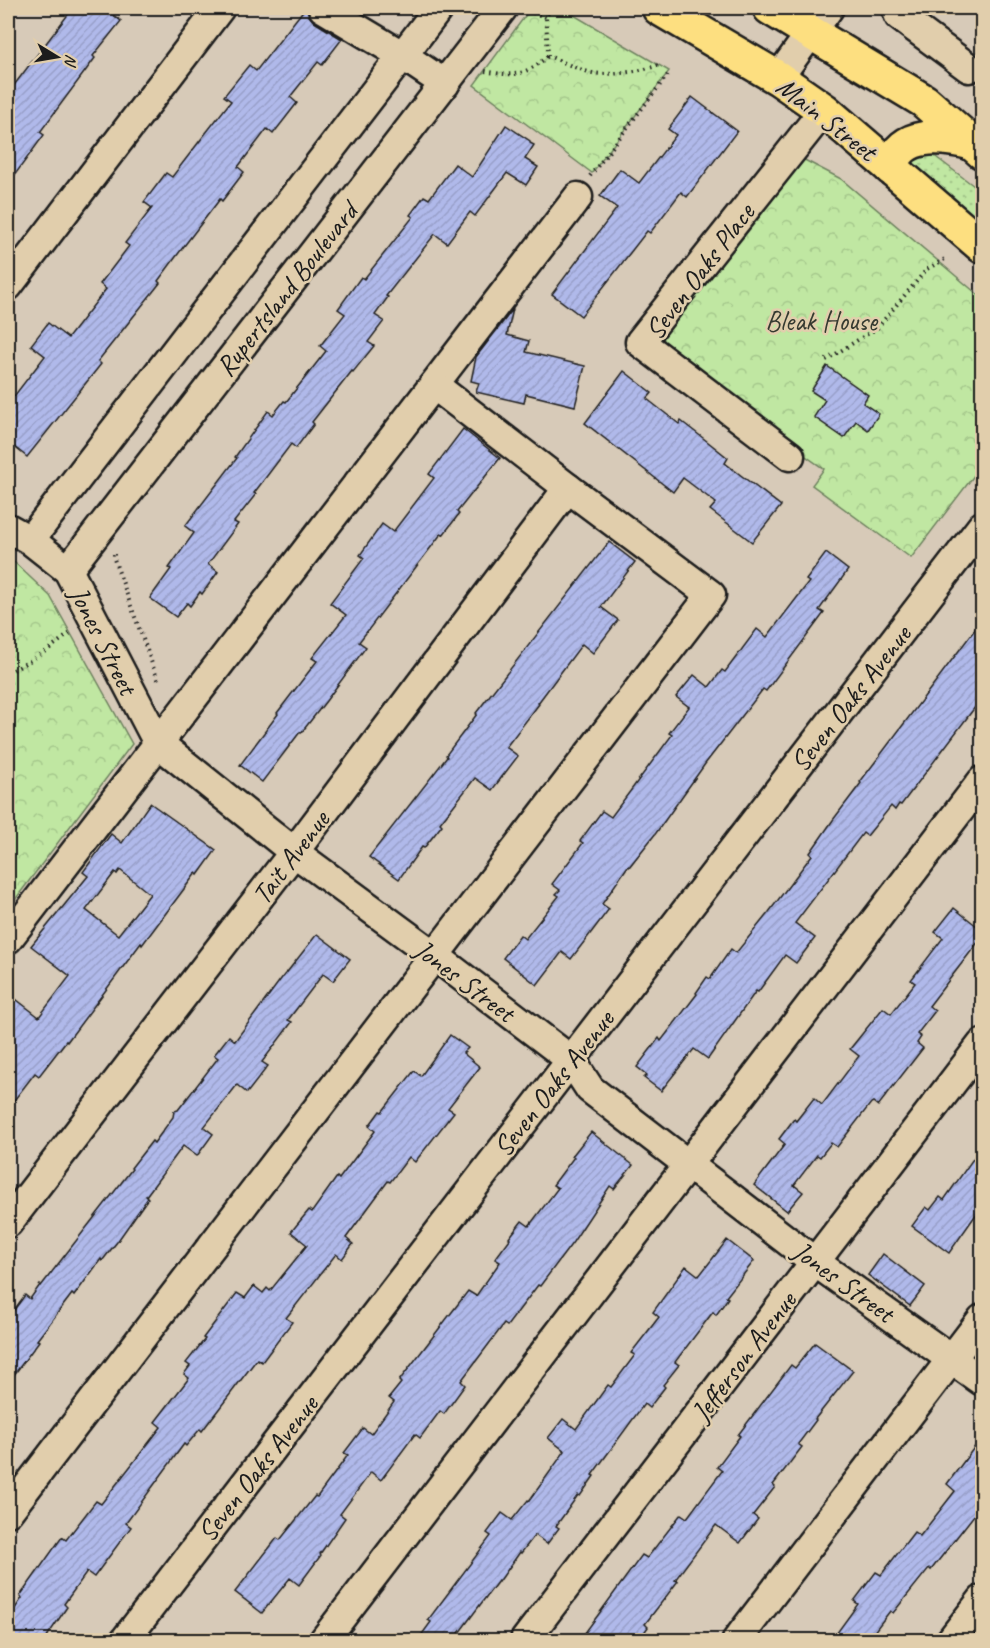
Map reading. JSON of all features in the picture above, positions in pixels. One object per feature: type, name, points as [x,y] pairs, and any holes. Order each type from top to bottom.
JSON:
[{"type":"main road","name":"Main Street","points":[[659,8],[778,78],[824,110],[982,246]]},
{"type":"main road","name":"Main Street","points":[[770,8],[820,20],[924,101],[977,147]]},
{"type":"main road","points":[[891,168],[894,156],[900,148],[911,142],[928,138],[949,138],[977,147]]},
{"type":"street","points":[[8,286],[220,8]]},
{"type":"street","points":[[323,8],[402,55],[445,84]]},
{"type":"street","name":"Rupertsland Boulevard","points":[[19,534],[439,8]]},
{"type":"street","points":[[896,8],[899,16],[969,63]]},
{"type":"street","name":"Rupertsland Boulevard","points":[[68,570],[445,84],[514,9]]},
{"type":"street","points":[[778,78],[820,20]]},
{"type":"street","name":"Seven Oaks Place","points":[[790,456],[640,342],[824,110]]},
{"type":"street","points":[[8,939],[579,197]]},
{"type":"street","points":[[8,1512],[711,595],[434,385]]},
{"type":"street","name":"Tait Avenue","points":[[8,1223],[294,852],[568,488]]},
{"type":"street","name":"Seven Oaks Avenue","points":[[125,1641],[982,526]]},
{"type":"street","name":"Jones Street","points":[[19,534],[68,570],[82,597],[166,733],[294,852],[571,1060],[590,1089],[688,1165],[815,1262],[982,1381]]},
{"type":"street","points":[[324,1641],[982,781]]},
{"type":"street","name":"Jefferson Avenue","points":[[525,1641],[982,1044]]},
{"type":"street","points":[[737,1641],[982,1319]]},
{"type":"street","points":[[951,1641],[982,1600]]},
{"type":"path","points":[[548,56],[546,17],[551,8]]},
{"type":"path","points":[[514,9],[546,17]]},
{"type":"path","points":[[548,56],[592,73],[608,73],[659,65]]},
{"type":"path","points":[[479,70],[511,75],[521,73],[534,68],[548,56]]},
{"type":"path","points":[[579,197],[578,191],[670,72]]},
{"type":"path","points":[[826,360],[877,328],[927,269],[945,259]]},
{"type":"path","points":[[115,551],[114,559],[166,733]]},
{"type":"path","points":[[8,673],[42,654],[87,620],[79,600],[82,597]]},
{"type":"green space","points":[[531,8],[562,8],[669,71],[592,173],[474,85]]},
{"type":"green space","points":[[928,151],[982,192],[982,227],[906,159]]},
{"type":"green space","name":"Bleak House","points":[[795,155],[841,179],[982,298],[982,465],[911,558],[812,485],[824,469],[678,366],[664,343],[663,328]]},
{"type":"green space","points":[[8,559],[50,596],[132,744],[8,909]]},
{"type":"building","points":[[73,8],[104,8],[121,21],[93,56],[95,58],[40,132],[44,135],[8,184],[8,93]]},
{"type":"building","points":[[305,8],[314,22],[342,39],[322,65],[318,62],[290,97],[297,103],[273,134],[267,129],[238,167],[244,172],[184,246],[158,281],[160,283],[98,361],[101,364],[27,457],[8,442],[8,404],[45,356],[31,345],[48,323],[68,338],[106,289],[100,284],[129,246],[125,243],[152,208],[144,202],[166,173],[172,177],[231,101],[224,96],[249,65],[256,71]]},
{"type":"building","points":[[692,97],[737,131],[687,197],[681,192],[650,233],[647,231],[581,316],[552,294],[617,208],[600,196],[620,169],[639,183],[676,135],[668,129]]},
{"type":"building","points":[[506,125],[534,145],[525,159],[538,167],[526,185],[507,173],[475,216],[470,212],[447,243],[435,234],[386,296],[388,297],[375,315],[384,321],[368,342],[374,346],[312,422],[314,424],[296,448],[291,444],[254,493],[256,494],[234,522],[238,524],[208,564],[218,572],[202,594],[200,592],[190,606],[187,603],[176,617],[150,598],[194,533],[185,526],[237,458],[235,457],[268,411],[273,415],[284,401],[286,402],[326,351],[320,346],[345,314],[338,309],[361,277],[364,279],[413,217],[410,215],[424,196],[429,199],[455,164],[472,177]]},
{"type":"building","points":[[513,309],[507,335],[529,341],[526,352],[585,366],[575,406],[526,394],[524,403],[476,392],[479,383],[471,381],[476,357]]},
{"type":"building","name":"Bleak House","points":[[827,366],[868,395],[863,403],[879,414],[868,430],[856,421],[844,438],[814,417],[825,400],[811,391]]},
{"type":"building","points":[[624,371],[652,393],[647,399],[679,424],[681,421],[703,438],[728,458],[725,463],[781,506],[752,542],[710,510],[716,503],[683,478],[673,492],[585,423]]},
{"type":"building","points":[[463,429],[500,458],[359,642],[366,647],[262,782],[240,765],[317,661],[312,658],[346,615],[330,603],[364,558],[360,555],[382,524],[393,532],[434,478],[429,474]]},
{"type":"building","points":[[609,542],[635,562],[601,607],[618,620],[593,653],[582,644],[538,703],[506,747],[518,756],[492,790],[475,778],[440,823],[442,825],[424,848],[422,847],[399,879],[369,857],[447,757],[446,755],[476,713]]},
{"type":"building","points":[[826,553],[848,570],[819,610],[824,613],[766,691],[763,689],[705,764],[656,833],[628,866],[602,904],[609,909],[571,959],[562,952],[537,985],[503,958],[520,935],[525,939],[559,896],[556,894],[560,890],[552,884],[583,843],[580,841],[602,811],[611,817],[672,735],[669,733],[689,707],[676,697],[694,675],[709,687],[722,670],[725,672],[757,629],[767,637],[809,582],[806,580]]},
{"type":"building","points":[[982,620],[982,698],[901,805],[899,804],[895,810],[891,806],[867,836],[863,833],[795,923],[815,938],[796,963],[785,955],[758,992],[756,991],[708,1059],[694,1049],[661,1091],[644,1078],[647,1075],[637,1067],[659,1038],[661,1041],[697,994],[707,977],[710,979],[731,949],[736,953],[769,912],[812,855],[810,853],[860,782]]},
{"type":"building","points":[[150,803],[216,850],[142,945],[141,943],[67,1042],[39,1076],[35,1073],[8,1108],[8,993],[39,1017],[70,976],[31,946],[88,876],[83,872],[111,834],[122,843]],"holes":[[[120,870],[150,894],[118,935],[86,910],[115,872],[117,874]]]},
{"type":"building","points":[[954,908],[982,930],[982,937],[929,1006],[935,1011],[917,1034],[921,1037],[917,1043],[923,1048],[878,1106],[871,1103],[837,1147],[831,1143],[820,1157],[817,1155],[794,1185],[803,1192],[787,1211],[754,1185],[785,1144],[779,1139],[814,1098],[822,1105],[859,1056],[850,1049],[883,1008],[891,1014],[915,983],[911,980],[943,938],[935,932]]},
{"type":"building","points":[[317,934],[350,959],[333,981],[323,974],[288,1020],[292,1022],[262,1062],[268,1066],[247,1093],[237,1085],[204,1127],[213,1134],[197,1156],[183,1146],[146,1196],[148,1198],[117,1242],[102,1261],[101,1259],[74,1296],[72,1294],[8,1383],[8,1318],[25,1295],[30,1299],[41,1286],[152,1141],[154,1143],[173,1117],[174,1111],[178,1110],[218,1058],[214,1055],[229,1036],[235,1041]]},
{"type":"building","points":[[450,1035],[468,1048],[463,1053],[480,1067],[448,1108],[454,1112],[415,1162],[409,1157],[390,1182],[388,1181],[346,1238],[353,1244],[342,1259],[336,1254],[286,1318],[292,1322],[262,1362],[257,1359],[202,1431],[200,1429],[186,1446],[184,1444],[126,1523],[131,1527],[94,1577],[87,1572],[64,1604],[67,1607],[44,1641],[8,1641],[8,1619],[22,1598],[20,1596],[62,1537],[66,1540],[96,1501],[101,1504],[161,1427],[155,1422],[189,1378],[184,1374],[190,1366],[186,1363],[205,1339],[203,1338],[237,1293],[245,1298],[254,1286],[263,1293],[267,1288],[270,1291],[307,1245],[291,1232],[309,1210],[312,1212],[375,1131],[369,1126],[380,1111],[382,1112],[414,1071],[421,1076]]},
{"type":"building","points":[[591,1132],[633,1165],[614,1189],[610,1186],[573,1242],[540,1286],[538,1285],[507,1326],[504,1324],[461,1381],[465,1385],[444,1414],[440,1411],[420,1438],[415,1434],[381,1480],[371,1472],[340,1514],[345,1518],[299,1585],[290,1578],[262,1613],[235,1592],[277,1538],[280,1540],[315,1496],[317,1497],[348,1455],[344,1453],[363,1428],[371,1434],[394,1402],[389,1398],[401,1383],[399,1381],[468,1291],[476,1296],[500,1262],[495,1259],[509,1238],[522,1221],[529,1226],[558,1188],[553,1185]]},
{"type":"building","points":[[982,1146],[982,1206],[949,1253],[912,1226],[926,1207],[930,1210],[940,1197],[944,1200]]},
{"type":"building","points":[[727,1240],[754,1261],[726,1297],[728,1298],[716,1315],[713,1312],[675,1362],[679,1365],[663,1385],[665,1387],[649,1408],[644,1404],[592,1475],[594,1476],[580,1496],[578,1495],[556,1526],[559,1528],[547,1544],[535,1535],[453,1641],[417,1641],[431,1622],[428,1620],[491,1536],[487,1533],[502,1513],[512,1520],[529,1501],[565,1451],[548,1438],[563,1419],[576,1429],[608,1385],[611,1387],[635,1355],[631,1353],[659,1317],[653,1312],[686,1266],[699,1276]]},
{"type":"building","points":[[883,1254],[925,1286],[910,1306],[868,1275]]},
{"type":"building","points":[[815,1343],[853,1371],[798,1444],[802,1447],[753,1515],[758,1519],[740,1543],[716,1525],[645,1624],[648,1627],[638,1641],[579,1641],[642,1555],[647,1558],[681,1514],[687,1518],[722,1471],[717,1467],[740,1436],[738,1435],[791,1365],[795,1368]]},
{"type":"building","points":[[982,1437],[982,1505],[931,1570],[929,1568],[893,1613],[890,1611],[867,1641],[831,1641],[858,1604],[854,1601],[876,1572],[881,1575],[914,1532],[920,1536],[955,1491],[947,1484]]}]
